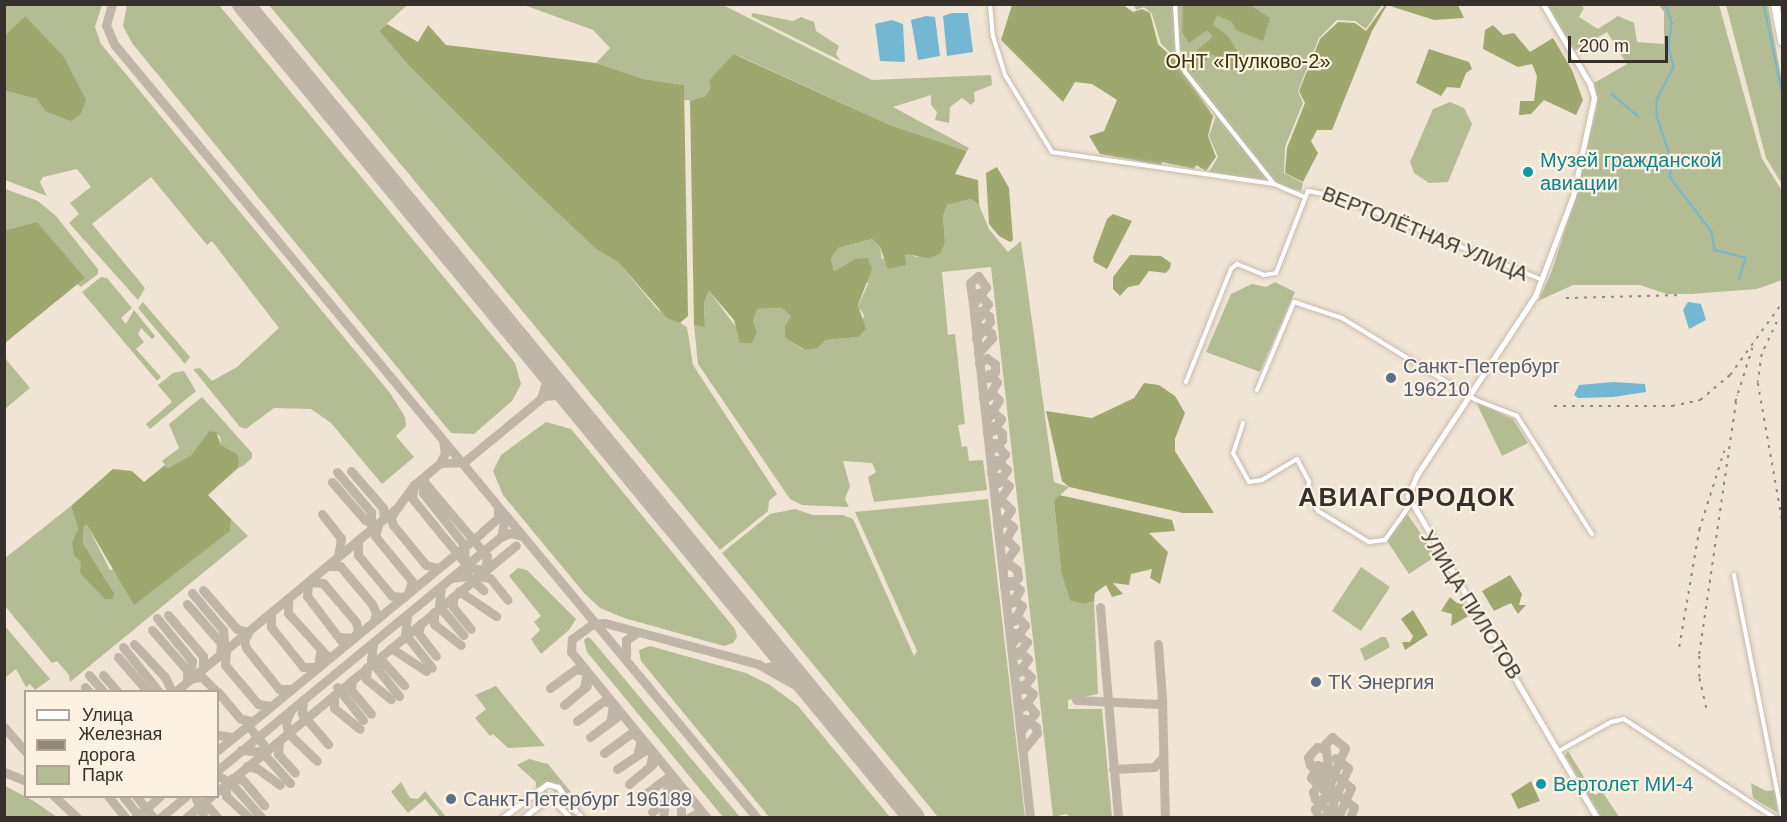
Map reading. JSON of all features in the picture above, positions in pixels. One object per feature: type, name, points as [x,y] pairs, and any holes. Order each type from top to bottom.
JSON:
[{"type":"highway","points":[[1775,4],[1782,41]]},
{"type":"street","points":[[990,4],[993,36],[1005,75],[1052,152],[1274,184],[1305,197],[1276,273],[1264,275],[1233,265],[1186,382]]},
{"type":"street","points":[[1175,4],[1178,56],[1185,72],[1274,184]]},
{"type":"street","points":[[1244,423],[1233,453],[1249,482],[1262,480],[1297,459],[1309,482],[1307,494],[1318,511],[1373,543],[1385,540],[1410,505],[1410,487],[1517,325],[1542,280],[1573,196],[1594,98],[1590,84],[1543,4]]},
{"type":"street","name":"ВЕРТОЛЁТНАЯ УЛИЦА","points":[[1305,197],[1308,191],[1338,197],[1542,280]]},
{"type":"street","points":[[1257,390],[1294,302],[1342,318],[1468,396],[1520,419],[1592,534]]},
{"type":"street","name":"УЛИЦА ПИЛОТОВ","points":[[1410,505],[1597,818]]},
{"type":"street","points":[[1734,575],[1782,816]]},
{"type":"street","points":[[1559,751],[1611,722],[1624,719],[1775,818]]},
{"type":"street","points":[[502,818],[547,784],[558,787],[582,818]]},
{"type":"street","points":[[546,787],[570,818]]},
{"type":"street","points":[[523,818],[550,796],[558,796],[575,810]]},
{"type":"green space","points":[[1122,4],[1133,12],[1142,9],[1150,13],[1158,44],[1175,60],[1213,116],[1208,136],[1216,157],[1206,171],[1196,165],[1194,169],[1162,162],[1161,165],[1100,154],[1089,136],[1104,131],[1117,100],[1092,84],[1075,82],[1063,102],[1001,40],[1012,5]]},
{"type":"green space","points":[[1183,4],[1250,5],[1270,18],[1263,41],[1236,30],[1232,22],[1217,15],[1213,25],[1227,35],[1242,59],[1231,71],[1212,54],[1193,73],[1191,62],[1197,50],[1213,37],[1207,30],[1189,43],[1182,32]]},
{"type":"green space","points":[[4,5],[102,5],[95,27],[101,44],[390,393],[405,417],[406,426],[396,436],[414,457],[382,484],[331,423],[311,409],[274,408],[246,429],[240,427],[193,369],[200,368],[212,381],[237,367],[279,328],[212,241],[207,245],[151,177],[92,224],[145,288],[138,300],[69,223],[79,214],[70,203],[91,187],[77,169],[43,177],[40,182],[47,196],[5,180],[5,91],[37,99],[45,111],[25,16],[5,35]]},
{"type":"green space","points":[[127,5],[219,5],[515,363],[521,384],[512,401],[474,434],[451,433],[132,43],[123,26]]},
{"type":"green space","points":[[269,5],[407,5],[379,31],[408,65],[529,186],[596,249],[618,262],[658,310],[687,327],[693,365],[777,494],[769,501],[768,511],[720,550]]},
{"type":"green space","points":[[524,5],[723,5],[872,80],[991,75],[992,85],[974,92],[975,101],[971,105],[962,98],[950,107],[949,123],[935,120],[937,112],[931,105],[931,95],[893,107],[969,148],[967,151],[890,125],[735,54],[709,80],[710,90],[704,97],[696,101],[684,100],[684,85],[644,79],[596,63],[610,48],[593,30]]},
{"type":"green space","name":"ОНТ «Пулково-2»","points":[[1134,5],[1382,5],[1366,29],[1355,21],[1337,20],[1319,38],[1298,91],[1303,103],[1285,147],[1284,173],[1303,183],[1301,192],[1270,181],[1209,172],[1218,157],[1209,136],[1216,116],[1176,58],[1161,44],[1152,14],[1144,7],[1136,10]]},
{"type":"green space","points":[[1387,5],[1372,31],[1332,130],[1317,130],[1311,141],[1318,153],[1303,182],[1285,173],[1287,148],[1305,103],[1299,91],[1320,39],[1338,22],[1355,23],[1366,31]]},
{"type":"green space","points":[[1387,5],[1458,5],[1464,18],[1434,20]]},
{"type":"green space","points":[[1547,5],[1581,5],[1584,8],[1579,17],[1598,29],[1618,16],[1634,23],[1637,42],[1664,44],[1664,12],[1659,5],[1719,5],[1762,159],[1782,191],[1782,280],[1757,289],[1691,294],[1667,294],[1640,285],[1573,285],[1538,301],[1552,271],[1575,197],[1597,104],[1594,83],[1627,64],[1607,32],[1574,51]]},
{"type":"green space","points":[[1726,5],[1768,5],[1782,82],[1782,184],[1766,158]]},
{"type":"green space","points":[[753,13],[793,21],[801,17],[814,22],[816,31],[839,46],[836,54],[841,61],[751,16]]},
{"type":"green space","points":[[25,16],[64,57],[86,100],[81,114],[71,121],[45,111],[37,99],[5,91],[5,35]]},
{"type":"green space","points":[[387,24],[418,42],[428,25],[446,45],[596,63],[644,79],[684,85],[688,316],[680,323],[667,318],[618,262],[596,249],[529,186],[408,65],[379,31]]},
{"type":"green space","points":[[1493,25],[1503,35],[1514,33],[1530,52],[1553,38],[1572,70],[1583,100],[1576,115],[1544,100],[1531,114],[1519,115],[1520,101],[1534,101],[1537,76],[1532,64],[1518,67],[1483,49],[1485,30]]},
{"type":"green space","points":[[1429,49],[1469,62],[1472,69],[1466,73],[1460,88],[1447,87],[1441,96],[1416,83]]},
{"type":"green space","points":[[734,54],[890,125],[967,151],[955,174],[978,180],[979,205],[971,199],[947,205],[943,216],[945,242],[940,254],[929,258],[905,254],[906,265],[888,269],[880,247],[872,239],[838,248],[831,259],[834,271],[855,259],[868,258],[872,269],[858,305],[866,329],[858,337],[826,340],[817,348],[805,350],[785,338],[785,326],[791,316],[781,308],[757,309],[753,321],[757,332],[752,343],[740,343],[734,320],[709,291],[704,302],[705,327],[694,325],[690,101],[704,97],[710,90],[709,80]]},
{"type":"green space","points":[[1450,102],[1464,108],[1472,124],[1448,182],[1429,183],[1414,173],[1410,162],[1433,109]]},
{"type":"green space","points":[[997,167],[1009,188],[1013,240],[1010,242],[999,236],[989,224],[986,173]]},
{"type":"green space","points":[[5,189],[38,201],[56,216],[98,269],[98,274],[81,287],[77,284],[84,278],[37,222],[5,230]]},
{"type":"green space","points":[[971,199],[979,205],[989,229],[1008,252],[1021,241],[1054,482],[1069,487],[1054,501],[1061,571],[1084,604],[1094,601],[1098,694],[1068,700],[1068,709],[1102,709],[1112,817],[1071,817],[1066,814],[1053,817],[991,267],[942,272],[948,335],[955,334],[965,424],[958,425],[962,447],[967,446],[969,461],[983,460],[987,490],[874,502],[868,477],[876,472],[872,463],[843,461],[850,486],[845,499],[849,507],[802,505],[790,499],[698,364],[694,325],[705,326],[704,302],[709,291],[739,331],[753,321],[756,309],[781,308],[791,316],[785,326],[785,338],[804,350],[816,348],[826,340],[858,337],[864,315],[858,306],[868,284],[855,259],[834,271],[831,259],[838,248],[872,239],[880,247],[882,259],[905,253],[917,257],[945,242],[943,216],[947,205]]},
{"type":"green space","points":[[1113,214],[1132,221],[1107,269],[1094,262],[1093,257],[1107,219]]},
{"type":"green space","points":[[37,222],[85,278],[5,343],[5,230]]},
{"type":"green space","points":[[1130,255],[1161,256],[1171,263],[1170,268],[1166,273],[1149,271],[1139,285],[1128,287],[1120,296],[1113,289],[1113,277]]},
{"type":"green space","points":[[101,277],[107,278],[132,308],[121,318],[126,324],[134,310],[155,336],[152,339],[141,328],[138,334],[144,342],[136,349],[161,377],[157,381],[82,292]]},
{"type":"green space","points":[[1275,282],[1295,292],[1260,372],[1206,352],[1231,294],[1252,284],[1266,287]]},
{"type":"green space","points":[[143,302],[190,357],[185,364],[138,308]]},
{"type":"green space","points":[[5,358],[30,388],[4,409]]},
{"type":"green space","points":[[184,371],[196,391],[150,429],[146,424],[172,402],[158,385],[173,373]]},
{"type":"green space","points":[[1144,383],[1159,385],[1175,396],[1185,413],[1175,439],[1175,451],[1214,513],[1183,513],[1069,487],[1062,481],[1046,411],[1092,418],[1134,398]]},
{"type":"green space","points":[[202,397],[252,453],[252,458],[243,466],[238,468],[237,454],[221,445],[220,436],[209,431],[191,455],[168,468],[162,461],[179,448],[169,424]]},
{"type":"green space","points":[[1476,402],[1513,419],[1528,443],[1502,456]]},
{"type":"green space","points":[[546,422],[571,429],[735,629],[737,637],[733,643],[724,646],[624,618],[600,608],[584,593],[503,495],[493,471],[501,455]]},
{"type":"green space","points":[[209,431],[216,432],[221,445],[237,454],[239,460],[238,468],[208,495],[231,519],[230,531],[134,605],[87,525],[84,526],[83,543],[114,593],[113,599],[105,599],[80,573],[81,562],[74,555],[72,542],[78,529],[71,506],[113,469],[132,471],[144,482],[165,465],[168,468],[191,455]]},
{"type":"green space","points":[[1059,495],[1172,520],[1175,531],[1149,533],[1168,552],[1160,584],[1150,578],[1152,569],[1131,574],[1129,585],[1113,583],[1123,594],[1112,597],[1106,585],[1095,593],[1094,601],[1084,604],[1070,600],[1061,571],[1054,501]]},
{"type":"green space","points":[[988,499],[1025,817],[938,817],[722,553],[770,514],[795,509],[813,515],[843,515],[853,519],[914,656],[917,651],[855,512]]},
{"type":"green space","points":[[71,506],[78,529],[72,542],[114,593],[83,543],[84,526],[87,525],[110,570],[230,531],[231,519],[248,536],[70,682],[69,675],[57,661],[52,663],[5,606],[4,559]]},
{"type":"green space","points":[[1406,512],[1436,556],[1409,574],[1387,541]]},
{"type":"green space","points":[[1361,567],[1390,587],[1361,631],[1332,611]]},
{"type":"green space","points":[[518,568],[527,570],[576,619],[569,630],[541,654],[531,639],[540,630],[534,622],[541,616],[509,576]]},
{"type":"green space","points":[[1510,575],[1522,594],[1519,605],[1526,605],[1518,614],[1511,603],[1494,611],[1482,591]]},
{"type":"green space","points":[[1450,597],[1457,603],[1467,605],[1472,614],[1451,626],[1452,614],[1441,611]]},
{"type":"green space","points":[[1413,610],[1428,635],[1405,650],[1402,642],[1410,642],[1413,636],[1401,619]]},
{"type":"green space","points":[[4,625],[50,679],[35,690],[30,684],[26,687],[16,669],[5,678]]},
{"type":"green space","points":[[588,637],[740,817],[723,817],[587,652],[584,640]]},
{"type":"green space","points":[[1381,637],[1386,637],[1390,647],[1365,661],[1360,649]]},
{"type":"green space","points":[[650,646],[746,673],[770,685],[798,706],[890,817],[769,817],[641,661],[639,650]]},
{"type":"green space","points":[[496,686],[545,746],[508,748],[493,734],[490,736],[475,718],[486,709],[475,695]]},
{"type":"green space","points":[[1568,751],[1595,795],[1602,791],[1619,817],[1601,817],[1565,755]]},
{"type":"green space","points":[[529,759],[548,764],[582,806],[568,808],[555,792],[536,787],[536,782],[517,765]]},
{"type":"green space","points":[[1531,781],[1540,801],[1518,809],[1511,794]]},
{"type":"green space","points":[[401,782],[410,798],[418,799],[425,791],[446,817],[440,817],[425,799],[408,813],[391,792]]},
{"type":"green space","points":[[1751,783],[1766,791],[1775,790],[1778,813],[1753,798]]},
{"type":"green space","points":[[5,786],[24,796],[24,798],[32,800],[57,817],[5,817]]},
{"type":"water","points":[[952,13],[968,13],[973,52],[947,56],[943,16]]},
{"type":"water","points":[[926,16],[935,17],[940,56],[918,60],[911,20]]},
{"type":"water","points":[[892,20],[903,24],[905,62],[880,61],[875,24]]},
{"type":"water","points":[[1688,302],[1701,304],[1706,320],[1689,329],[1683,310]]},
{"type":"water","points":[[1613,382],[1645,384],[1646,392],[1613,397],[1578,398],[1574,395],[1579,385]]},
{"type":"waterway","points":[[1666,4],[1672,23],[1669,47],[1674,67],[1657,100],[1657,116],[1673,164],[1670,177],[1712,232],[1715,250],[1746,258],[1740,278]]},
{"type":"waterway","points":[[1764,4],[1782,90]]},
{"type":"waterway","points":[[1612,94],[1638,116]]},
{"type":"taxiway","points":[[112,4],[106,25],[114,44],[757,818]]},
{"type":"taxiway","points":[[978,276],[986,287],[973,304],[970,283],[978,276]]},
{"type":"taxiway","points":[[975,323],[988,304],[978,293]]},
{"type":"taxiway","points":[[973,304],[1030,818]]},
{"type":"taxiway","points":[[976,338],[990,322],[989,316],[979,311]]},
{"type":"taxiway","points":[[978,353],[992,338],[991,333],[980,327]]},
{"type":"taxiway","points":[[979,363],[987,358],[995,364],[995,372],[988,378]]},
{"type":"taxiway","points":[[541,398],[547,380],[544,368]]},
{"type":"taxiway","points":[[982,380],[989,374],[997,382],[988,397]]},
{"type":"taxiway","points":[[983,398],[991,392],[999,400],[986,421]]},
{"type":"taxiway","points":[[443,441],[445,453],[440,463],[464,462],[544,396],[556,395],[570,400]]},
{"type":"taxiway","points":[[990,409],[1001,419],[992,431]]},
{"type":"taxiway","points":[[987,432],[993,426],[1002,433],[1002,440],[994,448]]},
{"type":"taxiway","points":[[989,449],[995,443],[1005,454],[991,472]]},
{"type":"taxiway","points":[[997,460],[1007,470],[998,483]]},
{"type":"taxiway","points":[[177,690],[397,508],[414,485],[440,463]]},
{"type":"taxiway","points":[[351,471],[383,508],[384,519]]},
{"type":"taxiway","points":[[337,472],[371,512],[371,529]]},
{"type":"taxiway","points":[[993,483],[998,477],[1009,486],[995,506]]},
{"type":"taxiway","points":[[424,478],[423,493],[464,545],[465,563]]},
{"type":"taxiway","points":[[332,482],[365,520],[378,525],[375,536],[412,581],[408,593]]},
{"type":"taxiway","points":[[424,482],[487,556],[485,570],[469,568],[412,498],[414,485],[424,482]]},
{"type":"taxiway","points":[[996,504],[1003,502],[1011,510],[1001,524]]},
{"type":"taxiway","points":[[219,749],[482,532],[498,518],[498,508]]},
{"type":"taxiway","points":[[395,510],[391,518],[393,525],[426,565],[438,568]]},
{"type":"taxiway","points":[[322,514],[341,538],[338,556]]},
{"type":"taxiway","points":[[505,517],[501,537],[510,533],[522,536]]},
{"type":"taxiway","points":[[997,524],[1004,520],[1013,527],[1004,542]]},
{"type":"taxiway","points":[[219,769],[501,537]]},
{"type":"taxiway","points":[[1000,544],[1006,539],[1015,548],[1002,567]]},
{"type":"taxiway","points":[[358,541],[358,555],[392,596],[404,597]]},
{"type":"taxiway","points":[[219,790],[516,545]]},
{"type":"taxiway","points":[[1003,568],[1009,564],[1017,570],[1018,578],[1010,586]]},
{"type":"taxiway","points":[[328,566],[340,566],[372,604],[376,613],[374,621]]},
{"type":"taxiway","points":[[451,578],[468,576],[483,590]]},
{"type":"taxiway","points":[[477,576],[490,578],[508,600]]},
{"type":"taxiway","points":[[1004,586],[1010,581],[1020,590],[1012,603]]},
{"type":"taxiway","points":[[309,582],[323,583],[356,622],[358,631],[353,638],[341,637]]},
{"type":"taxiway","points":[[308,583],[307,596],[342,642]]},
{"type":"taxiway","points":[[441,587],[439,606],[463,635]]},
{"type":"taxiway","points":[[203,590],[237,629],[248,632]]},
{"type":"taxiway","points":[[459,591],[496,616]]},
{"type":"taxiway","points":[[192,593],[223,630],[225,651]]},
{"type":"taxiway","points":[[453,597],[453,607],[471,629]]},
{"type":"taxiway","points":[[288,599],[288,613],[326,655]]},
{"type":"taxiway","points":[[1006,603],[1013,599],[1022,606],[1014,621]]},
{"type":"taxiway","points":[[187,604],[221,643],[220,654]]},
{"type":"taxiway","points":[[1100,607],[1118,818]]},
{"type":"taxiway","points":[[434,612],[434,624],[461,645]]},
{"type":"taxiway","points":[[271,613],[271,627],[303,667],[318,667],[320,652]]},
{"type":"taxiway","points":[[168,615],[203,656],[203,668]]},
{"type":"taxiway","points":[[407,616],[405,634],[432,668]]},
{"type":"taxiway","points":[[1008,621],[1016,616],[1025,625],[1011,645]]},
{"type":"taxiway","points":[[157,618],[192,661],[190,679]]},
{"type":"taxiway","points":[[421,623],[418,633],[436,656]]},
{"type":"taxiway","points":[[707,818],[571,652],[572,639],[593,624],[605,623],[758,664],[797,686],[825,709]]},
{"type":"taxiway","points":[[152,630],[187,670],[187,680]]},
{"type":"taxiway","points":[[626,656],[626,640],[638,632]]},
{"type":"taxiway","points":[[248,633],[244,641],[246,648],[279,689],[290,689]]},
{"type":"taxiway","points":[[1015,633],[1027,642],[1018,655]]},
{"type":"taxiway","points":[[134,644],[165,677],[171,690]]},
{"type":"taxiway","points":[[373,644],[371,661],[399,696]]},
{"type":"taxiway","points":[[1158,644],[1162,699]]},
{"type":"taxiway","points":[[123,647],[157,690]]},
{"type":"taxiway","points":[[391,648],[426,671]]},
{"type":"taxiway","points":[[226,650],[225,665],[258,704],[271,706]]},
{"type":"taxiway","points":[[1012,655],[1019,651],[1028,659],[1019,672]]},
{"type":"taxiway","points":[[768,667],[778,665],[780,655]]},
{"type":"taxiway","points":[[118,657],[146,690]]},
{"type":"taxiway","points":[[374,662],[384,663],[404,685]]},
{"type":"taxiway","points":[[367,667],[366,679],[391,699]]},
{"type":"taxiway","points":[[1014,673],[1021,668],[1031,677],[1021,690]]},
{"type":"taxiway","points":[[550,688],[576,669],[587,672],[584,687]]},
{"type":"taxiway","points":[[89,675],[102,690]]},
{"type":"taxiway","points":[[103,675],[116,690]]},
{"type":"taxiway","points":[[193,678],[202,677],[215,690]]},
{"type":"taxiway","points":[[352,680],[351,690],[371,714]]},
{"type":"taxiway","points":[[1016,690],[1022,685],[1033,694],[1023,707]]},
{"type":"taxiway","points":[[564,705],[587,686]]},
{"type":"taxiway","points":[[337,687],[363,720]]},
{"type":"taxiway","points":[[219,693],[241,719],[253,721]]},
{"type":"taxiway","points":[[334,695],[334,708],[360,729]]},
{"type":"taxiway","points":[[1076,700],[1158,704],[1162,699],[1165,818]]},
{"type":"taxiway","points":[[303,700],[302,714],[328,744]]},
{"type":"taxiway","points":[[577,721],[604,701],[613,704],[611,719]]},
{"type":"taxiway","points":[[1018,708],[1026,702],[1035,713],[1021,731]]},
{"type":"taxiway","points":[[291,710],[286,721],[288,733],[317,761]]},
{"type":"taxiway","points":[[590,737],[617,717]]},
{"type":"taxiway","points":[[1023,750],[1037,733],[1036,727],[1025,719]]},
{"type":"taxiway","points":[[4,727],[24,750]]},
{"type":"taxiway","points":[[250,728],[263,744],[264,753]]},
{"type":"taxiway","points":[[604,753],[632,733],[641,739],[638,752]]},
{"type":"taxiway","points":[[219,735],[232,737]]},
{"type":"taxiway","points":[[1332,737],[1345,748],[1330,783],[1325,744],[1332,737]]},
{"type":"taxiway","points":[[279,741],[278,754],[295,773]]},
{"type":"taxiway","points":[[1319,818],[1315,809],[1322,799],[1329,797],[1333,802],[1330,783],[1310,765],[1308,757],[1317,747],[1325,749]]},
{"type":"taxiway","points":[[241,750],[262,752],[290,783]]},
{"type":"taxiway","points":[[617,769],[645,750],[653,752],[650,766]]},
{"type":"taxiway","points":[[1113,769],[1154,767],[1163,757]]},
{"type":"taxiway","points":[[1335,758],[1348,768],[1333,802],[1335,818]]},
{"type":"taxiway","points":[[629,784],[653,764]]},
{"type":"taxiway","points":[[1328,767],[1317,765],[1311,778],[1332,798]]},
{"type":"taxiway","points":[[247,766],[258,769],[280,785]]},
{"type":"taxiway","points":[[4,772],[24,780]]},
{"type":"taxiway","points":[[663,818],[669,774]]},
{"type":"taxiway","points":[[219,777],[231,783],[262,818]]},
{"type":"taxiway","points":[[232,778],[243,780],[264,805]]},
{"type":"taxiway","points":[[640,798],[667,778],[677,782],[673,794]]},
{"type":"taxiway","points":[[1338,818],[1351,788],[1339,778]]},
{"type":"taxiway","points":[[1323,818],[1330,813],[1335,816],[1315,799],[1313,792],[1320,782],[1330,783]]},
{"type":"taxiway","points":[[226,784],[226,796],[250,818]]},
{"type":"taxiway","points":[[681,787],[681,818]]},
{"type":"taxiway","points":[[1341,797],[1354,807],[1350,818]]},
{"type":"taxiway","points":[[56,798],[78,818]]},
{"type":"taxiway","points":[[110,798],[126,818]]},
{"type":"taxiway","points":[[125,798],[140,818]]},
{"type":"taxiway","points":[[138,798],[154,818]]},
{"type":"taxiway","points":[[135,818],[158,798]]},
{"type":"taxiway","points":[[160,818],[184,798]]},
{"type":"taxiway","points":[[196,798],[204,818]]},
{"type":"taxiway","points":[[186,818],[209,798]]},
{"type":"taxiway","points":[[652,812],[669,798]]},
{"type":"taxiway","points":[[199,808],[209,808],[218,818]]},
{"type":"taxiway","points":[[689,818],[696,814],[706,816]]},
{"type":"runway","points":[[243,4],[914,818]]},
{"type":"railway","points":[[1566,298],[1683,295]]},
{"type":"railway","points":[[1554,406],[1672,406],[1700,400],[1730,375],[1782,303]]},
{"type":"railway","points":[[1777,322],[1762,354],[1758,383],[1782,519]]},
{"type":"railway","points":[[1735,402],[1754,342]]},
{"type":"railway","points":[[1706,708],[1699,677],[1699,654],[1737,395]]},
{"type":"railway","points":[[1679,647],[1699,530],[1724,451]]},
{"type":"place","name":"Музей гражданской авиации","points":[[1528,172]]},
{"type":"place","name":"Санкт-Петербург 196210","points":[[1391,378]]},
{"type":"place","name":"ТК Энергия","points":[[1316,682]]},
{"type":"place","name":"Вертолет МИ-4","points":[[1541,784]]},
{"type":"place","name":"Санкт-Петербург 196189","points":[[451,799]]},
{"type":"district","name":"АВИАГОРОДОК","points":[[1407,498]]}]
